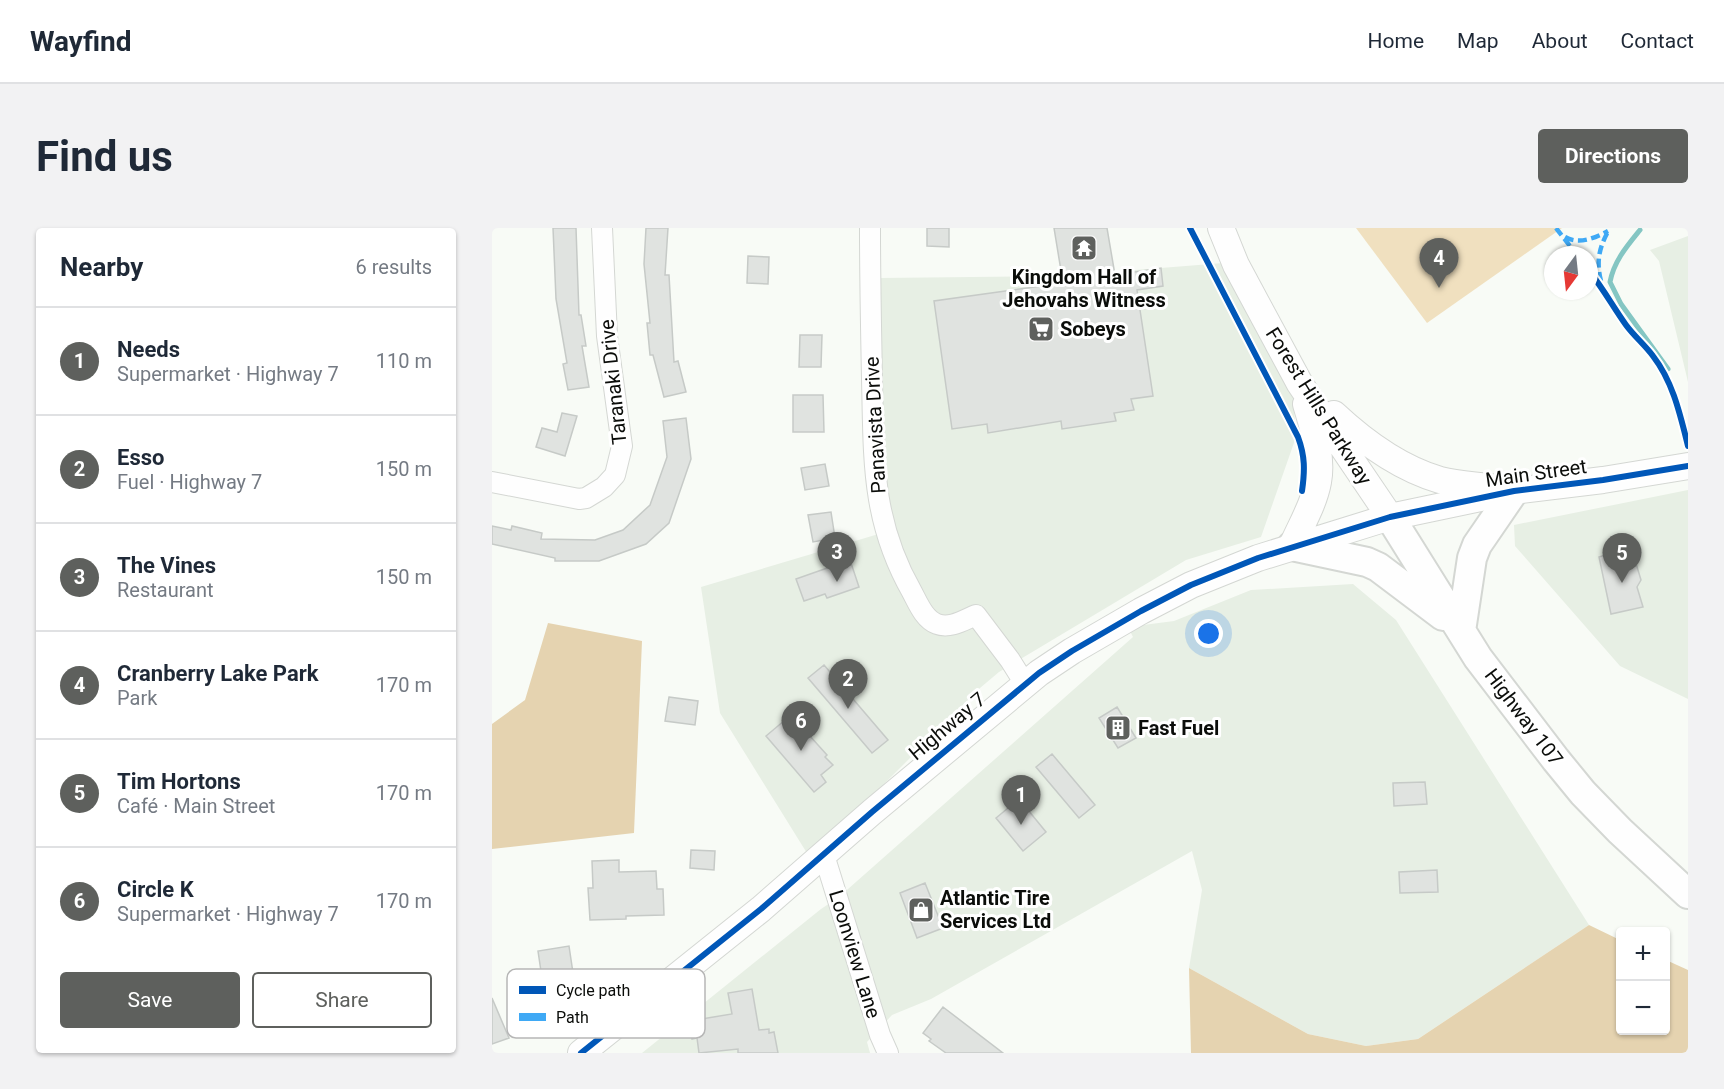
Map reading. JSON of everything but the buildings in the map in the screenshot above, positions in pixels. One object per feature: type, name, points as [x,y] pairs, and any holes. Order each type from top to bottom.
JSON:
[{"type":"highway","points":[[1461,631],[1472,558],[1477,545],[1514,491]]},
{"type":"highway","name":"Highway 107","points":[[1390,517],[1478,658],[1556,760],[1583,793],[1688,894]]},
{"type":"highway","points":[[1292,546],[1367,562],[1378,567],[1461,631]]},
{"type":"main road","name":"Forest Hills Parkway","points":[[1221,228],[1236,265],[1300,384],[1390,517]]},
{"type":"main road","points":[[1300,384],[1362,439],[1392,460],[1441,480],[1514,491]]},
{"type":"main road","points":[[1292,546],[1314,495],[1319,466],[1315,435],[1300,384]]},
{"type":"main road","name":"Main Street","points":[[1390,517],[1514,491],[1688,466]]},
{"type":"main road","name":"Highway 7","points":[[686,969],[761,909],[872,812],[1025,684],[1072,651],[1151,605],[1191,585],[1292,546],[1390,517]]},
{"type":"main road","name":"Highway 7","points":[[581,1053],[600,1038]]},
{"type":"street","name":"Taranaki Drive","points":[[492,482],[579,499],[586,498],[604,487],[615,475],[620,461],[622,441],[606,336],[602,228]]},
{"type":"street","name":"Panavista Drive","points":[[870,228],[874,472],[882,519],[891,549],[903,576],[927,617],[938,625],[945,626],[976,615],[1025,684]]},
{"type":"street","name":"Loonview Lane","points":[[824,855],[880,1035],[888,1053]]},
{"type":"shaded area","points":[[1356,228],[1562,228],[1427,323]]},
{"type":"shaded area","points":[[1688,236],[1688,382],[1659,261],[1650,250]]},
{"type":"shaded area","points":[[1236,262],[1292,379],[1296,437],[1261,537],[1186,560],[999,672],[980,688],[810,858],[720,713],[701,587],[892,530],[884,503],[880,278],[1060,276]]},
{"type":"shaded area","points":[[1688,490],[1688,699],[1620,666],[1515,546],[1514,525]]},
{"type":"shaded area","points":[[1353,584],[1396,620],[1589,925],[1418,1039],[1366,1046],[1308,1034],[1189,968],[1202,890],[1192,851],[931,999],[892,1015],[867,1042],[870,1053],[642,1053],[661,1038],[705,1038],[705,1002],[839,897],[1133,637],[1128,627],[1174,621],[1251,590]]},
{"type":"shaded area","points":[[548,623],[642,641],[634,833],[492,849],[492,724],[525,700]]},
{"type":"shaded area","points":[[1589,925],[1616,938],[1616,1035],[1670,1035],[1670,962],[1688,970],[1688,1053],[1191,1053],[1189,968],[1308,1034],[1366,1046],[1418,1039]]},
{"type":"waterway","points":[[1640,230],[1618,261],[1610,282],[1621,304],[1668,369]]},
{"type":"marked path","points":[[1556,228],[1570,246]]},
{"type":"marked path","points":[[1601,281],[1599,255],[1609,230]]},
{"type":"marked path","points":[[1565,237],[1581,240],[1608,231]]},
{"type":"cycle path","points":[[1190,228],[1298,437],[1304,463],[1302,491]]},
{"type":"cycle path","points":[[1598,283],[1626,325],[1660,366],[1675,399],[1688,446]]},
{"type":"cycle path","points":[[686,969],[761,909],[872,812],[1039,673],[1141,611],[1191,585],[1258,558],[1390,517],[1514,491],[1688,466]]},
{"type":"cycle path","points":[[581,1053],[600,1038]]},
{"type":"place","name":"Kingdom Hall of Jehovahs Witness","points":[[1084,248]]},
{"type":"place","name":"Cranberry Lake Park","points":[[1439,288]]},
{"type":"place","name":"Sobeys","points":[[1041,329]]},
{"type":"place","name":"The Vines","points":[[837,582]]},
{"type":"place","name":"Tim Hortons","points":[[1622,583]]},
{"type":"place","name":"Esso","points":[[848,709]]},
{"type":"place","name":"Fast Fuel","points":[[1118,728]]},
{"type":"place","name":"Circle K","points":[[801,751]]},
{"type":"place","name":"Needs","points":[[1021,825]]},
{"type":"place","name":"Atlantic Tire Services Ltd","points":[[921,910]]}]
